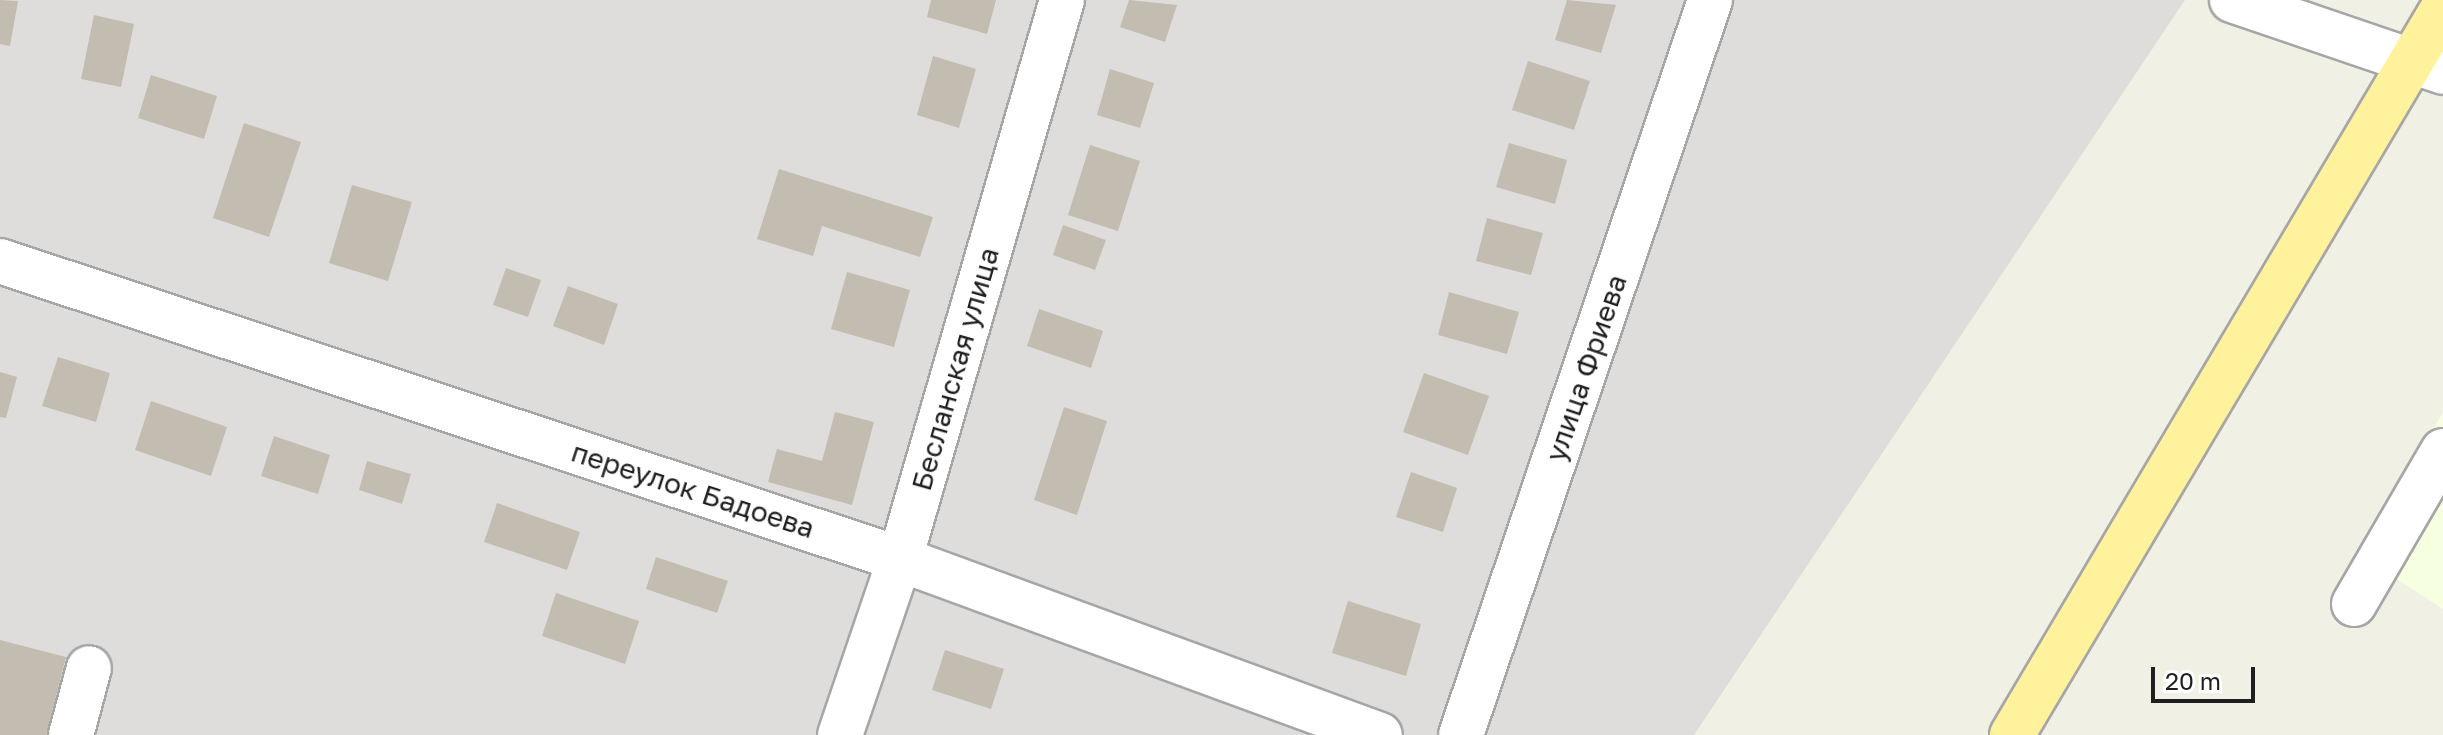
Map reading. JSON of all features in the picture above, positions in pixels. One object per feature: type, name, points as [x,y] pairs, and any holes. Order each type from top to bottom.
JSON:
[{"type":"main road","points":[[2012,735],[2428,65],[2443,8]]},
{"type":"street","name":"Бесланская улица","points":[[840,735],[900,559],[1062,0]]},
{"type":"street","name":"улица Фриева","points":[[1461,735],[1710,0]]},
{"type":"street","points":[[2232,0],[2428,65]]},
{"type":"street","name":"переулок Бадоева","points":[[0,261],[900,559],[1380,735]]},
{"type":"street","points":[[2354,604],[2443,451]]},
{"type":"street","points":[[71,735],[89,668]]},
{"type":"shaded area","points":[[0,0],[2185,0],[1694,735],[0,735]]},
{"type":"shaded area","points":[[2443,412],[2443,609],[2361,556]]},
{"type":"building","points":[[0,0],[18,1],[10,46],[0,44]]},
{"type":"building","points":[[931,0],[996,0],[987,34],[927,17]]},
{"type":"building","points":[[1129,0],[1177,5],[1165,42],[1120,27]]},
{"type":"building","points":[[1567,0],[1616,5],[1601,53],[1555,40]]},
{"type":"building","points":[[94,15],[134,24],[121,87],[81,79]]},
{"type":"building","points":[[933,56],[976,69],[959,128],[917,115]]},
{"type":"building","points":[[1528,61],[1590,81],[1574,130],[1512,110]]},
{"type":"building","points":[[1110,69],[1154,83],[1140,128],[1097,115]]},
{"type":"building","points":[[151,75],[217,96],[204,139],[138,118]]},
{"type":"building","points":[[244,123],[301,142],[269,237],[213,218]]},
{"type":"building","points":[[1509,143],[1567,160],[1555,204],[1496,187]]},
{"type":"building","points":[[1090,145],[1140,161],[1118,231],[1068,215]]},
{"type":"building","points":[[779,169],[933,217],[920,257],[822,226],[813,256],[757,239]]},
{"type":"building","points":[[352,185],[412,202],[388,281],[329,263]]},
{"type":"building","points":[[1487,218],[1543,233],[1531,275],[1476,261]]},
{"type":"building","points":[[1063,225],[1106,240],[1095,270],[1053,255]]},
{"type":"building","points":[[506,268],[541,280],[528,317],[493,305]]},
{"type":"building","points":[[847,272],[910,290],[894,347],[831,329]]},
{"type":"building","points":[[568,286],[618,304],[604,345],[553,326]]},
{"type":"building","points":[[1449,292],[1519,312],[1507,354],[1438,335]]},
{"type":"building","points":[[1039,309],[1103,331],[1091,368],[1027,346]]},
{"type":"building","points":[[58,357],[110,373],[96,422],[42,406]]},
{"type":"building","points":[[0,372],[17,377],[6,418],[0,417]]},
{"type":"building","points":[[1424,373],[1489,396],[1468,455],[1403,432]]},
{"type":"building","points":[[151,401],[227,427],[211,476],[135,450]]},
{"type":"building","points":[[1064,407],[1107,421],[1077,515],[1034,500]]},
{"type":"building","points":[[835,412],[874,422],[852,505],[768,482],[777,449],[822,461]]},
{"type":"building","points":[[274,436],[330,455],[318,494],[261,476]]},
{"type":"building","points":[[367,461],[411,474],[402,504],[359,490]]},
{"type":"building","points":[[1411,472],[1457,488],[1443,532],[1396,517]]},
{"type":"building","points":[[497,503],[580,532],[567,570],[484,542]]},
{"type":"building","points":[[656,557],[728,581],[717,613],[646,589]]},
{"type":"building","points":[[556,593],[639,621],[625,664],[542,636]]},
{"type":"building","points":[[1348,601],[1421,624],[1406,676],[1332,653]]},
{"type":"building","points":[[0,640],[66,657],[46,735],[0,735]]},
{"type":"building","points":[[945,650],[1004,669],[991,709],[932,690]]}]
